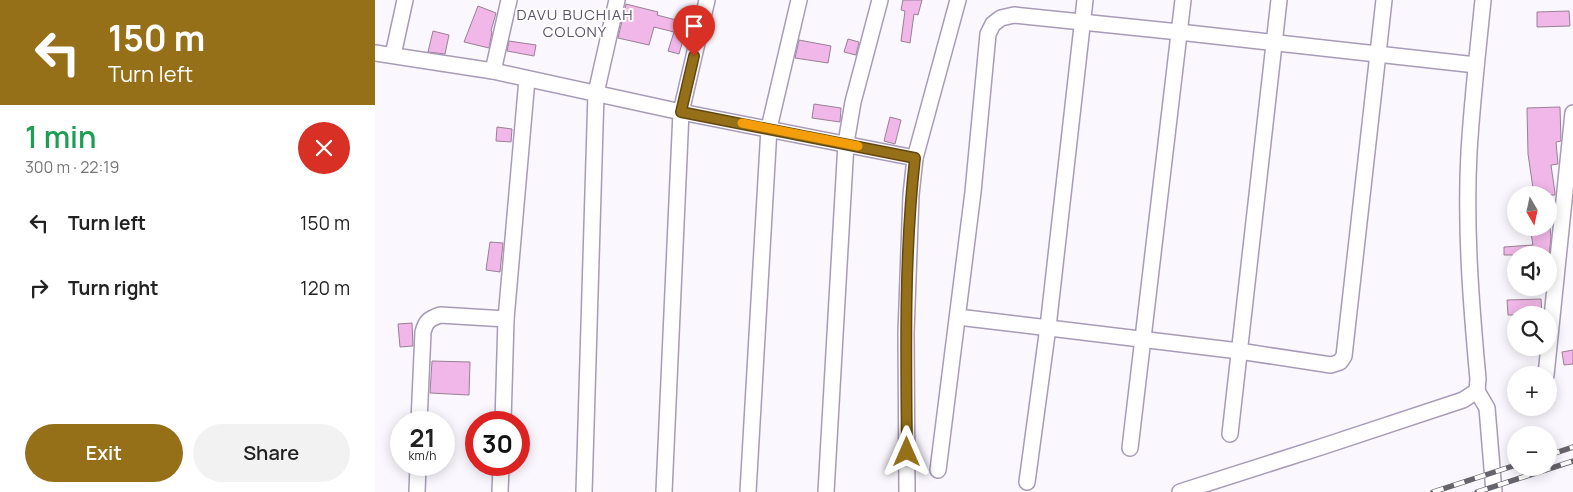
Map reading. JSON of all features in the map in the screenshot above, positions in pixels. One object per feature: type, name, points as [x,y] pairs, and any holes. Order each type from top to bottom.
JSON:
[{"type":"street","points":[[393,56],[405,0]]},
{"type":"street","points":[[493,71],[509,0]]},
{"type":"street","points":[[584,492],[596,93],[617,0]]},
{"type":"street","points":[[664,492],[681,112],[707,0]]},
{"type":"street","points":[[748,492],[769,128],[799,0]]},
{"type":"street","points":[[825,492],[846,143],[853,102],[880,0]]},
{"type":"street","points":[[907,492],[906,332],[911,195],[915,158],[958,0]]},
{"type":"street","points":[[1027,482],[1048,327],[1085,0]]},
{"type":"street","points":[[1130,448],[1183,0]]},
{"type":"street","points":[[1230,434],[1279,0]]},
{"type":"street","points":[[958,317],[1239,351],[1331,366],[1340,362],[1344,356],[1384,0]]},
{"type":"street","points":[[1483,0],[1469,152],[1468,232],[1477,385],[1487,408],[1494,492]]},
{"type":"street","points":[[938,470],[973,192],[988,34],[993,24],[1001,18],[1014,15],[1476,64]]},
{"type":"street","points":[[375,52],[493,71],[681,112],[915,158]]},
{"type":"street","points":[[503,411],[506,319],[527,79]]},
{"type":"street","points":[[1547,366],[1573,113]]},
{"type":"street","points":[[419,411],[423,332],[426,322],[431,318],[440,316],[506,319]]},
{"type":"street","points":[[1181,492],[1463,400],[1477,385]]},
{"type":"street","points":[[417,492],[418,476]]},
{"type":"street","points":[[500,492],[501,476]]},
{"type":"building","points":[[903,0],[922,0],[918,15],[914,14],[910,43],[901,41],[905,11],[901,10]]},
{"type":"building","points":[[626,4],[658,12],[657,15],[688,23],[679,54],[668,51],[674,32],[654,27],[649,45],[618,38]]},
{"type":"building","points":[[478,6],[496,13],[489,48],[464,42]]},
{"type":"building","points":[[1569,11],[1570,26],[1537,27],[1537,12]]},
{"type":"building","points":[[433,31],[449,35],[445,54],[428,52]]},
{"type":"building","points":[[848,39],[859,42],[856,55],[844,52]]},
{"type":"building","points":[[799,40],[831,46],[828,63],[795,58]]},
{"type":"building","points":[[509,41],[536,45],[534,56],[507,51]]},
{"type":"building","points":[[814,104],[841,108],[840,122],[812,118]]},
{"type":"building","points":[[1560,107],[1561,141],[1556,142],[1558,164],[1551,165],[1554,186],[1533,186],[1528,154],[1527,108]]},
{"type":"building","points":[[890,117],[901,120],[895,144],[884,141]]},
{"type":"building","points":[[497,127],[512,129],[511,142],[496,141]]},
{"type":"building","points":[[1531,236],[1551,236],[1550,246],[1518,246],[1533,245]]},
{"type":"building","points":[[490,242],[503,243],[500,272],[486,270]]},
{"type":"building","points":[[1504,247],[1507,247],[1507,255],[1504,255]]},
{"type":"building","points":[[1541,299],[1541,306],[1507,306],[1507,300]]},
{"type":"building","points":[[412,323],[413,346],[400,347],[398,324]]},
{"type":"building","points":[[1573,350],[1573,364],[1564,365],[1562,352]]},
{"type":"building","points":[[432,361],[470,362],[469,395],[430,393]]},
{"type":"railway","points":[[1557,452],[1573,447]]},
{"type":"railway","points":[[1477,492],[1573,461]]},
{"type":"railway","points":[[1433,492],[1507,468]]},
{"type":"slow traffic","points":[[742,123],[858,146]]},
{"type":"district","name":"DAVU BUCHIAH COLONY","points":[[575,24]]},
{"type":"route","points":[[694,56],[681,112],[915,158],[911,195],[906,332],[907,452]]}]
